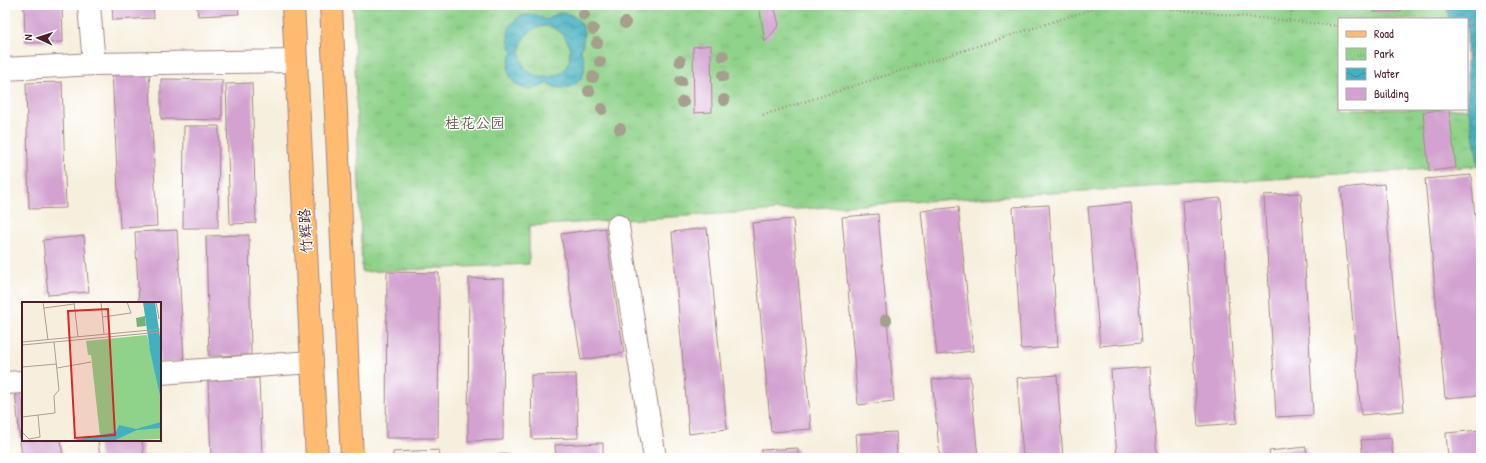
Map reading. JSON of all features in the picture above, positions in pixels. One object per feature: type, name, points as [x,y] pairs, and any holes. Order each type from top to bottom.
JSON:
[{"type":"main road","name":"竹辉路","points":[[293,5],[317,458]]},
{"type":"main road","points":[[331,5],[352,458]]},
{"type":"lane","points":[[90,5],[94,64]]},
{"type":"lane","points":[[5,69],[94,64],[296,61]]},
{"type":"lane","points":[[618,226],[655,458]]},
{"type":"lane","points":[[161,373],[312,362]]},
{"type":"lane","points":[[5,383],[22,382]]},
{"type":"path","points":[[763,115],[1105,5]]},
{"type":"path","points":[[1130,5],[1338,26]]},
{"type":"path","points":[[1289,20],[1294,5]]},
{"type":"path","points":[[1468,26],[1481,24]]},
{"type":"green space","name":"桂花公园","points":[[353,5],[1481,5],[1468,18],[1338,18],[1338,110],[1468,110],[1468,106],[1479,166],[529,226],[529,264],[362,272]]},
{"type":"water","points":[[1447,5],[1481,5],[1481,178],[1468,106],[1468,18],[1449,18]]},
{"type":"water","points":[[558,13],[573,16],[578,19],[584,36],[580,50],[584,59],[585,68],[578,82],[572,86],[564,88],[556,87],[547,83],[538,88],[521,88],[515,84],[508,70],[509,61],[513,52],[509,43],[508,34],[510,27],[514,21],[528,15],[537,16],[546,20]],"holes":[[[544,26],[554,29],[562,34],[567,41],[570,50],[569,59],[566,67],[560,73],[550,77],[539,77],[530,72],[524,65],[521,56],[521,46],[525,37],[532,30]]]},
{"type":"building","points":[[24,5],[62,5],[63,42],[25,43]]},
{"type":"building","points":[[112,5],[153,5],[154,18],[113,20]]},
{"type":"building","points":[[197,5],[238,5],[239,14],[198,16]]},
{"type":"building","points":[[759,5],[774,5],[779,25],[765,42]]},
{"type":"building","points":[[1374,5],[1401,5],[1401,12],[1374,12]]},
{"type":"building","points":[[711,45],[712,112],[694,113],[693,47]]},
{"type":"building","points":[[149,69],[157,226],[120,228],[112,71]]},
{"type":"building","points":[[161,79],[222,80],[222,120],[161,119]]},
{"type":"building","points":[[62,82],[66,208],[29,209],[26,83]]},
{"type":"building","points":[[252,83],[256,223],[230,224],[226,84]]},
{"type":"building","points":[[1449,110],[1456,168],[1429,171],[1423,112]]},
{"type":"building","points":[[184,126],[219,126],[218,228],[183,228]]},
{"type":"building","points":[[1471,175],[1481,280],[1481,395],[1445,398],[1425,179]]},
{"type":"building","points":[[1384,184],[1404,411],[1361,415],[1341,188]]},
{"type":"building","points":[[1301,193],[1313,415],[1276,417],[1264,195]]},
{"type":"building","points":[[1221,198],[1237,423],[1198,426],[1183,201]]},
{"type":"building","points":[[1131,203],[1142,342],[1100,346],[1088,207]]},
{"type":"building","points":[[1049,205],[1058,347],[1021,349],[1013,207]]},
{"type":"building","points":[[958,207],[973,351],[937,355],[921,211]]},
{"type":"building","points":[[878,214],[894,401],[858,405],[842,217]]},
{"type":"building","points":[[793,219],[811,429],[771,432],[752,223]]},
{"type":"building","points":[[605,228],[624,353],[581,360],[561,234]]},
{"type":"building","points":[[707,228],[727,429],[689,434],[672,232]]},
{"type":"building","points":[[177,230],[184,362],[161,363],[161,302],[139,302],[135,232]]},
{"type":"building","points":[[249,235],[251,355],[209,356],[206,236]]},
{"type":"building","points":[[84,236],[89,292],[48,295],[43,240]]},
{"type":"building","points":[[387,272],[439,273],[438,438],[386,438]]},
{"type":"building","points":[[469,278],[504,279],[503,440],[468,441]]},
{"type":"building","points":[[1150,367],[1157,458],[1117,458],[1111,370]]},
{"type":"building","points":[[576,374],[578,438],[532,439],[531,375]]},
{"type":"building","points":[[1057,375],[1063,458],[1023,458],[1017,378]]},
{"type":"building","points":[[970,376],[978,458],[940,458],[932,380]]},
{"type":"building","points":[[259,378],[262,458],[211,458],[208,380]]},
{"type":"building","points":[[22,390],[22,441],[61,441],[63,458],[22,458],[15,391]]},
{"type":"building","points":[[1481,430],[1481,458],[1448,458],[1446,433]]},
{"type":"building","points":[[896,432],[897,458],[858,458],[856,434]]},
{"type":"building","points":[[1391,438],[1393,458],[1363,458],[1361,440]]},
{"type":"building","points":[[98,441],[142,441],[144,458],[100,458]]},
{"type":"building","points":[[603,443],[603,458],[556,458],[555,445]]},
{"type":"building","points":[[1306,447],[1307,458],[1270,458],[1269,451]]},
{"type":"building","points":[[798,448],[798,458],[762,458],[761,450]]},
{"type":"building","points":[[439,450],[440,458],[393,458],[393,452]]},
{"type":"building","points":[[510,454],[510,458],[466,458],[466,456]]}]
